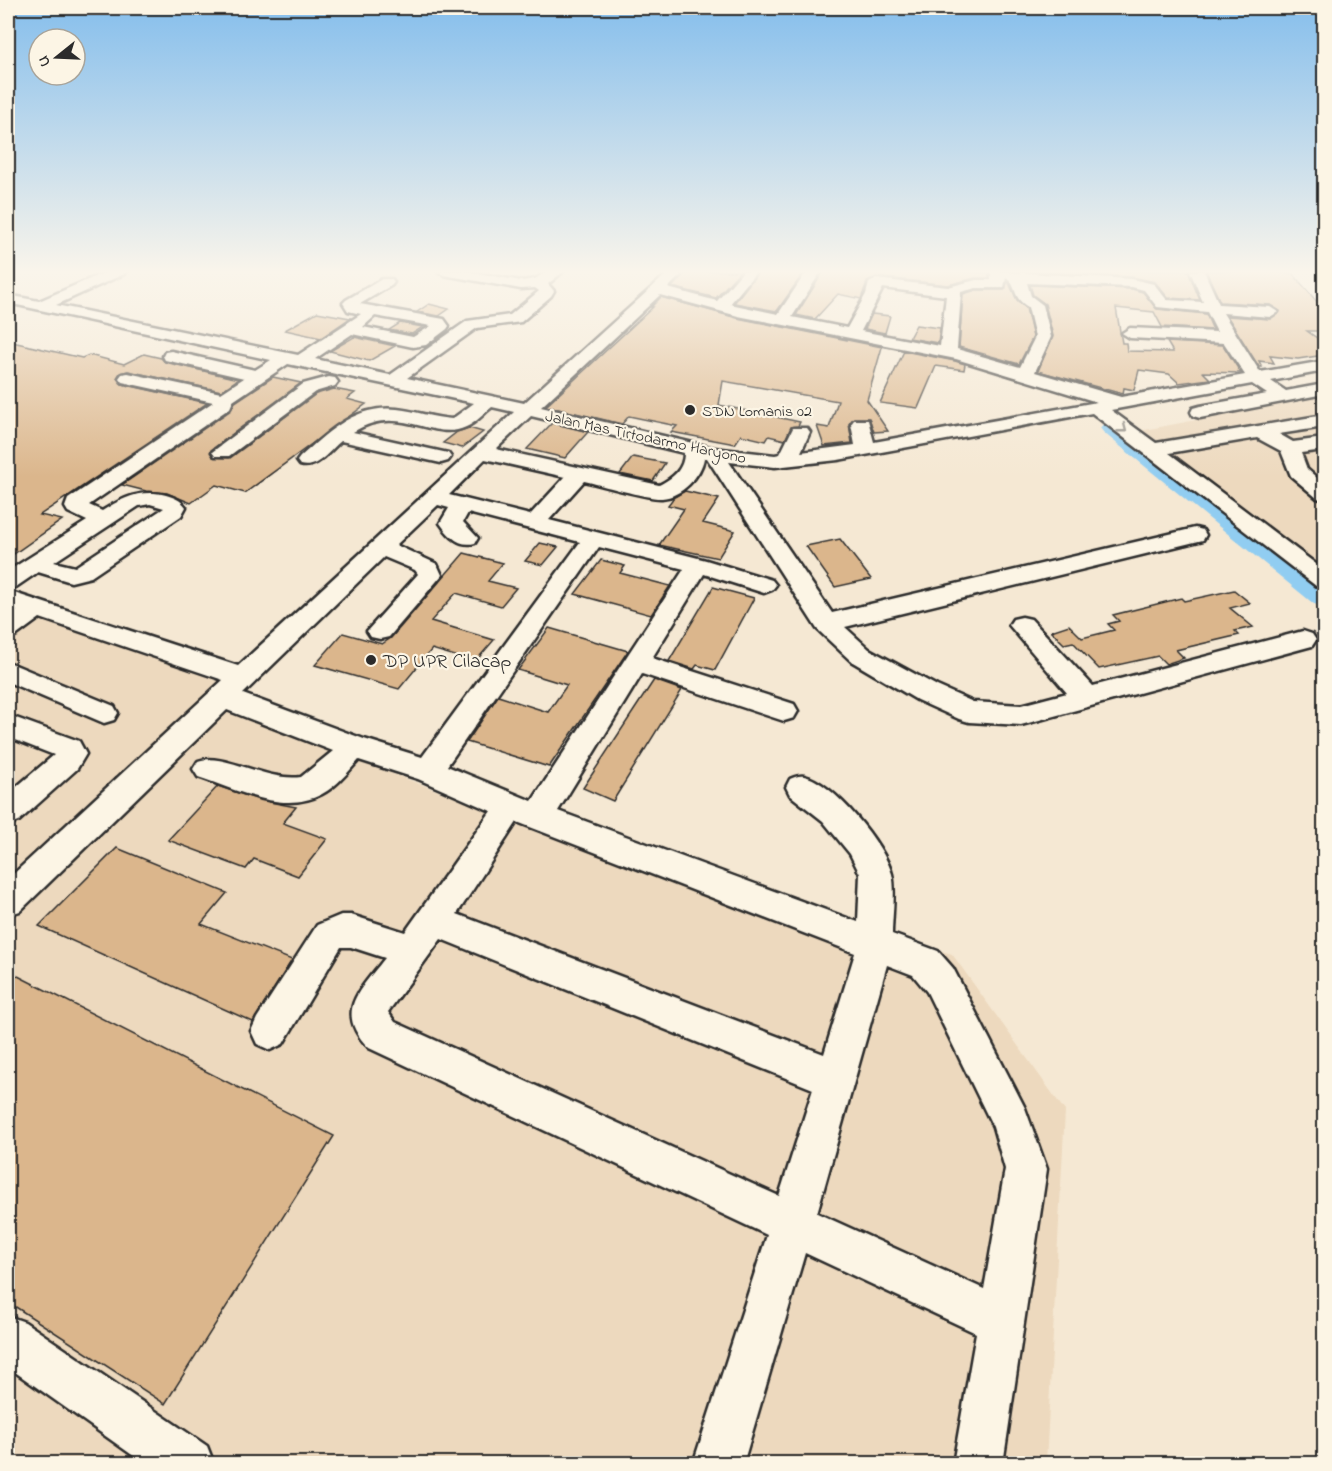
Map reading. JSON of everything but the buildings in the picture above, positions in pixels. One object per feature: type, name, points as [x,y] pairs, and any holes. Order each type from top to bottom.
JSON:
[{"type":"street","name":"Jalan Mas Tirtodarmo Haryono","points":[[235,340],[306,352],[351,365],[392,381],[704,451],[764,460],[787,460],[867,449],[1324,366]]},
{"type":"street","points":[[102,520],[76,507],[76,504],[223,404],[224,399],[258,376],[329,340]]},
{"type":"street","points":[[401,340],[413,342],[422,340]]},
{"type":"street","points":[[392,381],[451,340]]},
{"type":"street","points":[[8,900],[433,497],[603,340]]},
{"type":"street","points":[[880,340],[948,353],[1124,403]]},
{"type":"street","points":[[948,353],[949,340]]},
{"type":"street","points":[[1025,375],[1042,340]]},
{"type":"street","points":[[1230,340],[1256,379],[1284,397]]},
{"type":"street","points":[[171,356],[258,376]]},
{"type":"street","points":[[222,452],[309,388],[328,382],[351,365]]},
{"type":"street","points":[[128,378],[224,399]]},
{"type":"street","points":[[328,382],[332,386],[348,390]]},
{"type":"street","points":[[1200,412],[1324,389]]},
{"type":"street","points":[[1053,398],[1082,391]]},
{"type":"street","points":[[307,461],[351,423],[377,415],[390,414],[453,425],[460,423],[489,401]]},
{"type":"street","points":[[1097,408],[1324,581]]},
{"type":"street","points":[[1150,450],[1324,421]]},
{"type":"street","points":[[861,424],[867,449]]},
{"type":"street","points":[[787,460],[800,432]]},
{"type":"street","points":[[1261,432],[1290,448],[1324,444]]},
{"type":"street","points":[[338,434],[441,458]]},
{"type":"street","points":[[1290,448],[1298,471],[1324,494]]},
{"type":"street","points":[[481,452],[661,492],[682,479],[692,466],[695,457],[704,451],[826,623],[860,655],[927,693],[969,712],[1021,715],[1303,640]]},
{"type":"street","points":[[535,523],[579,474]]},
{"type":"street","points":[[433,497],[698,565],[765,585]]},
{"type":"street","points":[[141,498],[171,503],[175,507],[173,511],[83,572],[70,575],[17,573],[141,498]]},
{"type":"street","points":[[462,504],[451,523],[467,538]]},
{"type":"street","points":[[826,623],[1195,535]]},
{"type":"street","points":[[428,771],[594,538]]},
{"type":"street","points":[[380,631],[430,575],[429,570],[423,565],[381,547]]},
{"type":"street","points":[[698,565],[635,662],[524,812],[423,936],[369,1008],[371,1024],[382,1035],[1001,1321]]},
{"type":"street","points":[[8,599],[233,687],[354,747],[428,771],[524,812],[925,963],[940,980],[1011,1122],[1026,1169],[1001,1321],[987,1459]]},
{"type":"street","points":[[8,629],[37,609]]},
{"type":"street","points":[[1022,625],[1087,697]]},
{"type":"street","points":[[635,662],[784,711]]},
{"type":"street","points":[[8,671],[104,713]]},
{"type":"street","points":[[8,726],[69,749],[71,754],[67,761],[8,812]]},
{"type":"street","points":[[208,769],[286,791],[304,789],[322,778],[354,747]]},
{"type":"street","points":[[718,1464],[836,1080],[875,944],[876,874],[861,845],[834,812],[801,787]]},
{"type":"street","points":[[270,1031],[329,936],[341,931],[351,931],[423,936],[798,1061],[836,1080]]},
{"type":"street","points":[[8,1339],[189,1464]]},
{"type":"shaded area","points":[[1324,395],[1324,612],[1114,436]]},
{"type":"shaded area","points":[[8,608],[225,679],[221,709],[589,848],[952,954],[1065,1111],[1046,1463],[8,1464]]},
{"type":"waterway","points":[[1112,428],[1324,597]]},
{"type":"place","name":"SDN Lomanis 02","points":[[690,410]]},
{"type":"place","name":"DP UPR Cilacap","points":[[371,660]]}]
